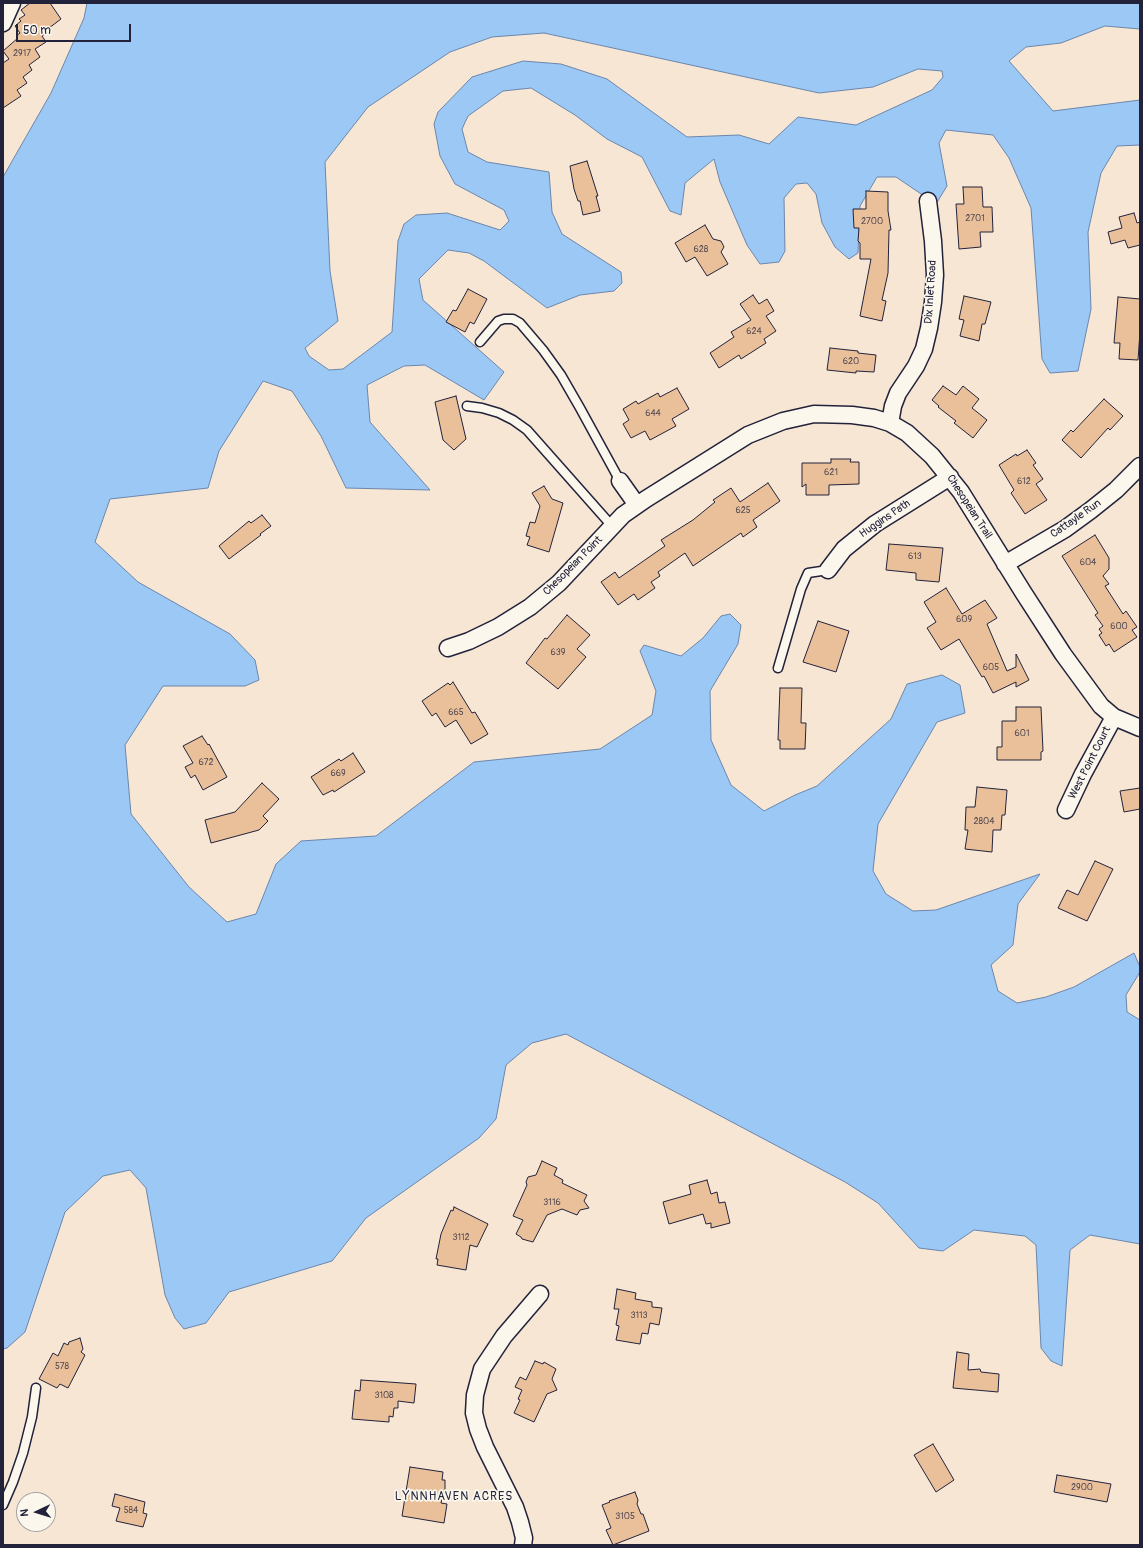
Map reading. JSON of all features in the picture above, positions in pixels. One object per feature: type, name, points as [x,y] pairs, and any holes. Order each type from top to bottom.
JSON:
[{"type":"street","points":[[3,23],[12,3]]},
{"type":"street","name":"Dix Inlet Road","points":[[890,423],[893,406],[898,393],[916,366],[924,349],[929,328],[933,302],[934,275],[933,241],[928,201]]},
{"type":"street","name":"Chesopeian Trail","points":[[612,526],[623,515],[637,505],[748,435],[784,421],[814,414],[852,415],[874,418],[890,423],[907,433],[932,456],[950,477],[1068,660],[1101,706],[1114,717],[1140,728]]},
{"type":"street","name":"Cattayle Run","points":[[1005,564],[1065,529],[1092,510],[1116,490],[1140,466]]},
{"type":"street","name":"Huggins Path","points":[[828,570],[844,549],[875,524],[950,477]]},
{"type":"street","points":[[620,481],[637,505]]},
{"type":"street","name":"Chesopeian Point","points":[[448,648],[469,641],[498,627],[530,607],[559,583],[612,526]]},
{"type":"street","name":"West Point Court","points":[[1066,810],[1083,774],[1114,717]]},
{"type":"street","points":[[523,1545],[524,1538],[515,1506],[485,1448],[478,1430],[474,1412],[475,1395],[482,1369],[504,1336],[540,1294]]},
{"type":"lane","points":[[480,342],[498,321],[513,319],[520,323],[543,350],[561,375],[620,481]]},
{"type":"lane","points":[[468,406],[499,413],[513,420],[527,430],[612,526]]},
{"type":"lane","points":[[778,668],[801,588],[808,573],[828,570]]},
{"type":"lane","points":[[3,1505],[23,1453],[32,1417],[36,1388]]},
{"type":"water","points":[[87,3],[1140,3],[1140,29],[1105,26],[1061,43],[1026,47],[1009,61],[1053,111],[1140,100],[1140,145],[1117,146],[1101,173],[1088,232],[1091,309],[1078,371],[1050,373],[1042,359],[1031,208],[1009,158],[993,135],[946,130],[939,143],[947,186],[936,204],[896,177],[877,177],[860,206],[858,253],[849,259],[835,247],[822,223],[816,194],[807,183],[796,184],[784,198],[785,251],[779,262],[760,264],[747,245],[720,182],[714,159],[685,183],[681,215],[670,211],[642,157],[607,139],[575,115],[531,88],[503,91],[468,116],[462,129],[468,152],[487,162],[549,172],[552,212],[562,234],[621,272],[622,283],[614,291],[580,295],[547,308],[484,261],[469,253],[448,250],[419,279],[423,300],[504,372],[484,400],[425,365],[404,366],[367,385],[370,422],[430,490],[346,488],[321,436],[292,391],[263,381],[219,451],[208,488],[110,499],[95,542],[138,582],[230,634],[255,660],[259,680],[245,686],[163,686],[125,745],[131,814],[189,887],[227,922],[256,914],[276,864],[301,841],[376,836],[474,762],[600,749],[652,715],[656,691],[640,651],[644,645],[681,656],[703,638],[721,616],[730,614],[741,625],[738,644],[710,691],[711,740],[731,785],[764,811],[795,795],[817,786],[891,719],[907,684],[942,675],[960,685],[965,713],[937,722],[878,824],[873,871],[886,894],[913,911],[936,910],[1040,874],[1018,904],[1013,945],[991,965],[998,991],[1017,1003],[1046,997],[1074,987],[1134,953],[1140,967],[1140,972],[1126,995],[1127,1012],[1140,1020],[1140,1244],[1090,1235],[1070,1250],[1062,1366],[1051,1361],[1041,1348],[1036,1245],[1025,1236],[974,1230],[943,1251],[919,1248],[878,1203],[845,1182],[566,1034],[532,1043],[506,1065],[496,1119],[479,1138],[366,1218],[332,1261],[229,1292],[206,1323],[184,1329],[175,1318],[165,1295],[146,1188],[130,1170],[103,1176],[65,1212],[25,1332],[7,1348],[3,1349],[3,177],[51,93],[84,18]],"holes":[[[544,33],[819,93],[873,87],[918,69],[942,71],[943,77],[932,90],[856,125],[798,117],[769,144],[739,135],[687,137],[607,79],[561,64],[523,61],[472,77],[438,112],[434,124],[440,156],[455,184],[504,210],[509,221],[500,230],[447,213],[416,215],[404,224],[398,241],[392,332],[343,369],[329,370],[309,356],[305,348],[338,321],[330,271],[325,162],[368,107],[450,52],[492,37]]]},
{"type":"building","points":[[30,3],[50,3],[61,19],[49,28],[50,30],[42,36],[46,42],[35,49],[40,57],[29,65],[32,70],[23,77],[27,83],[17,90],[21,96],[3,108],[3,63],[9,59],[3,51],[18,38],[16,36],[20,33],[15,26],[21,21],[19,19],[25,15],[21,10]]},
{"type":"building","points":[[587,161],[598,196],[596,196],[600,211],[583,215],[580,201],[578,201],[574,189],[570,166]]},
{"type":"building","points":[[963,187],[982,187],[983,207],[992,207],[993,232],[980,232],[981,247],[959,249],[956,204],[964,204]]},
{"type":"building","points":[[866,191],[888,192],[888,211],[891,230],[889,230],[888,273],[882,300],[886,301],[882,321],[860,316],[871,259],[860,259],[860,243],[858,241],[859,228],[854,228],[853,209],[866,209]]},
{"type":"building","points":[[1134,213],[1137,223],[1140,222],[1140,245],[1128,248],[1125,240],[1111,244],[1108,232],[1122,228],[1119,217]]},
{"type":"building","points":[[705,225],[713,239],[721,241],[724,247],[721,252],[728,264],[707,276],[695,257],[686,262],[675,243]]},
{"type":"building","points":[[468,289],[487,299],[474,324],[470,322],[465,332],[446,322],[453,310],[456,311]]},
{"type":"building","points":[[753,295],[759,304],[767,299],[774,311],[766,316],[776,331],[764,339],[766,343],[741,359],[739,355],[719,368],[710,353],[734,337],[731,332],[751,320],[740,304]]},
{"type":"building","points":[[964,296],[991,302],[985,324],[982,324],[979,341],[960,336],[964,320],[959,319]]},
{"type":"building","points":[[1118,297],[1140,299],[1138,360],[1119,359],[1120,343],[1114,343]]},
{"type":"building","points":[[830,348],[858,351],[858,353],[876,355],[874,372],[856,371],[856,373],[827,370]]},
{"type":"building","points":[[943,386],[956,395],[963,386],[979,399],[972,408],[987,420],[973,438],[954,423],[956,421],[938,407],[939,406],[932,400]]},
{"type":"building","points":[[677,388],[689,409],[672,419],[676,426],[650,440],[645,431],[631,438],[623,424],[629,420],[623,409],[636,401],[638,404],[658,393],[660,397]]},
{"type":"building","points":[[456,396],[466,439],[454,450],[443,440],[435,402]]},
{"type":"building","points":[[1104,399],[1123,416],[1110,430],[1108,428],[1081,458],[1062,440],[1071,430],[1073,432]]},
{"type":"building","points":[[1027,450],[1036,463],[1033,465],[1043,479],[1036,484],[1047,500],[1025,514],[1011,493],[1014,490],[999,465],[1016,454],[1017,456]]},
{"type":"building","points":[[831,459],[851,459],[850,462],[859,462],[859,484],[829,485],[829,495],[806,495],[806,484],[802,487],[802,463],[831,463]]},
{"type":"building","points":[[768,483],[780,501],[753,520],[757,527],[743,537],[741,533],[693,566],[685,553],[658,572],[660,576],[651,582],[655,588],[638,600],[634,594],[618,605],[601,582],[615,572],[619,578],[665,546],[661,540],[693,520],[715,502],[713,500],[731,488],[740,502]]},
{"type":"building","points":[[544,486],[552,499],[563,503],[549,552],[527,545],[530,537],[526,536],[530,522],[535,523],[540,506],[532,493]]},
{"type":"building","points":[[262,515],[271,526],[229,559],[219,546],[249,521],[251,523]]},
{"type":"building","points":[[1095,535],[1109,558],[1109,569],[1103,576],[1109,584],[1105,586],[1123,614],[1126,611],[1137,627],[1132,630],[1137,637],[1114,652],[1109,644],[1106,646],[1099,635],[1102,633],[1099,629],[1103,626],[1095,615],[1098,613],[1062,556]]},
{"type":"building","points":[[889,544],[943,548],[939,582],[916,580],[916,573],[886,570]]},
{"type":"building","points":[[946,588],[962,614],[985,600],[997,618],[987,624],[1007,671],[1016,667],[1016,654],[1029,680],[1016,687],[1016,682],[993,693],[984,676],[982,677],[959,639],[941,650],[927,628],[936,622],[924,602]]},
{"type":"building","points":[[567,615],[590,635],[577,649],[586,657],[558,689],[526,663],[545,638],[547,639]]},
{"type":"building","points":[[818,621],[849,631],[836,672],[803,662]]},
{"type":"building","points":[[453,682],[472,713],[475,712],[488,734],[471,744],[456,720],[445,727],[436,713],[432,716],[422,701],[448,683],[450,685]]},
{"type":"building","points":[[780,688],[802,688],[801,723],[806,723],[805,749],[780,749],[780,740],[778,740]]},
{"type":"building","points":[[1016,707],[1041,707],[1043,751],[1041,752],[1041,760],[997,760],[997,747],[1002,747],[1002,721],[1016,721]]},
{"type":"building","points":[[202,736],[208,745],[209,744],[227,777],[203,790],[195,775],[191,778],[185,767],[193,763],[183,746]]},
{"type":"building","points":[[353,753],[365,772],[334,792],[333,790],[323,795],[311,777],[339,759],[341,761]]},
{"type":"building","points":[[262,783],[279,799],[263,816],[268,821],[259,830],[211,843],[205,820],[235,812]]},
{"type":"building","points":[[977,787],[1007,790],[1005,815],[1002,815],[1001,830],[993,830],[992,852],[965,849],[968,830],[965,830],[966,807],[975,807]]},
{"type":"building","points":[[1140,788],[1140,809],[1124,812],[1120,791]]},
{"type":"building","points":[[1095,861],[1113,869],[1087,921],[1058,908],[1067,890],[1078,895]]},
{"type":"building","points":[[542,1161],[557,1168],[554,1175],[563,1180],[562,1183],[587,1195],[584,1201],[589,1208],[580,1210],[577,1215],[562,1209],[547,1215],[533,1242],[522,1239],[516,1234],[523,1220],[513,1216],[527,1185],[526,1182],[528,1177],[536,1175]]},
{"type":"building","points":[[707,1180],[711,1194],[717,1192],[719,1203],[725,1202],[730,1223],[711,1228],[711,1223],[706,1224],[703,1214],[669,1224],[663,1202],[691,1194],[689,1185]]},
{"type":"building","points":[[454,1207],[488,1224],[477,1247],[470,1245],[466,1270],[437,1265],[438,1259],[436,1259],[441,1234],[451,1210],[453,1211]]},
{"type":"building","points":[[617,1289],[636,1293],[635,1299],[652,1302],[652,1307],[662,1308],[659,1325],[650,1323],[648,1334],[642,1333],[640,1344],[616,1340],[619,1326],[616,1325],[619,1309],[614,1309]]},
{"type":"building","points":[[80,1338],[83,1349],[81,1352],[85,1355],[68,1388],[60,1384],[57,1388],[39,1379],[53,1353],[58,1356],[64,1343],[68,1345],[69,1342]]},
{"type":"building","points":[[957,1352],[969,1354],[968,1370],[980,1369],[981,1372],[999,1374],[998,1392],[953,1388]]},
{"type":"building","points":[[535,1361],[543,1364],[544,1362],[556,1369],[552,1379],[557,1390],[547,1394],[534,1422],[514,1413],[520,1400],[518,1399],[522,1390],[515,1387],[520,1377],[526,1380]]},
{"type":"building","points":[[361,1380],[416,1384],[414,1403],[398,1401],[398,1408],[394,1408],[393,1417],[389,1416],[389,1422],[352,1419],[355,1390],[360,1391]]},
{"type":"building","points":[[933,1444],[954,1480],[936,1492],[914,1455]]},
{"type":"building","points":[[410,1467],[443,1472],[442,1480],[445,1480],[445,1489],[441,1503],[447,1504],[444,1523],[402,1516]]},
{"type":"building","points":[[1057,1475],[1111,1484],[1107,1502],[1054,1492]]},
{"type":"building","points":[[635,1492],[638,1500],[637,1504],[641,1514],[643,1514],[649,1531],[613,1545],[606,1530],[611,1528],[602,1505]]},
{"type":"building","points":[[115,1494],[145,1502],[143,1513],[147,1514],[143,1527],[116,1521],[120,1508],[112,1506]]},
{"type":"district","name":"LYNNHAVEN ACRES","points":[[454,1497]]}]
